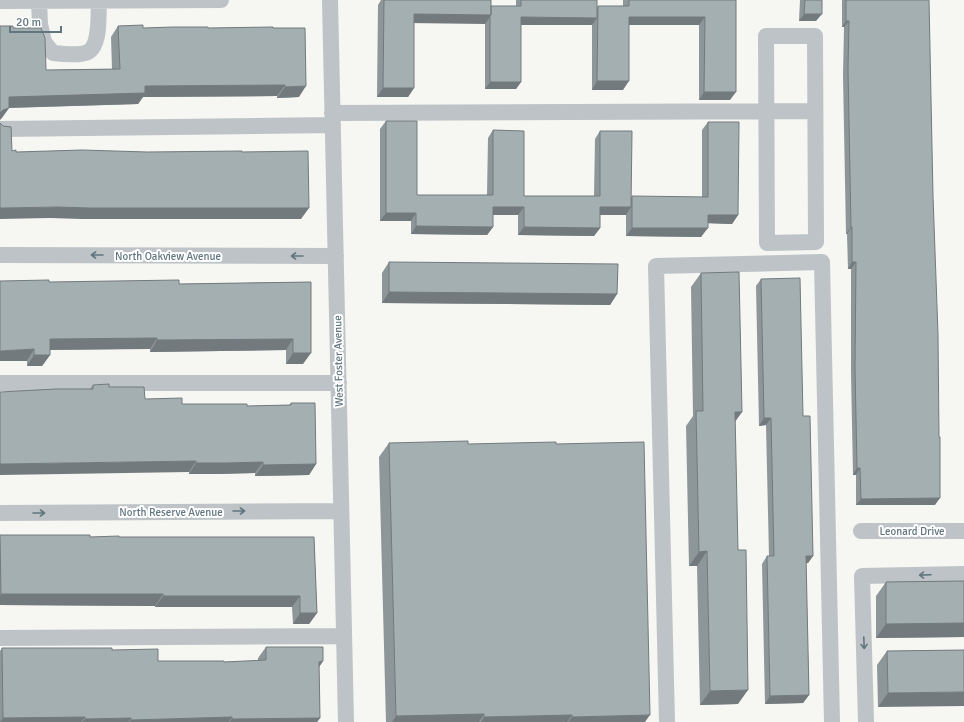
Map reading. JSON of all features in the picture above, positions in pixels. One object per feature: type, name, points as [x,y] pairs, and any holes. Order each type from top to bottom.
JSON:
[{"type":"street","points":[[0,1],[221,0]]},
{"type":"street","name":"West Foster Avenue","points":[[330,0],[346,722]]},
{"type":"street","points":[[39,1],[40,24],[44,42],[53,53],[69,55],[88,52],[95,45],[98,29],[99,1]]},
{"type":"street","points":[[766,36],[815,36],[815,111],[816,242],[767,243],[766,36]]},
{"type":"street","points":[[0,129],[333,119],[815,111]]},
{"type":"street","name":"North Oakview Avenue","points":[[0,255],[336,256]]},
{"type":"street","points":[[667,722],[656,266],[822,262],[832,722]]},
{"type":"street","points":[[0,383],[339,383]]},
{"type":"street","name":"North Reserve Avenue","points":[[0,513],[341,511]]},
{"type":"street","name":"Leonard Drive","points":[[861,531],[964,531]]},
{"type":"street","points":[[866,722],[862,576],[964,574]]},
{"type":"street","points":[[0,638],[344,636]]},
{"type":"building","points":[[384,0],[491,0],[491,15],[414,14],[414,88],[383,88]]},
{"type":"building","points":[[521,0],[597,0],[597,18],[521,17],[521,82],[490,82],[491,6],[521,6]]},
{"type":"building","points":[[629,0],[736,0],[736,92],[704,92],[705,17],[629,17],[629,81],[597,81],[598,6],[629,6]]},
{"type":"building","points":[[805,0],[822,0],[822,14],[804,14]]},
{"type":"building","points":[[846,0],[929,0],[933,196],[938,334],[940,498],[861,499],[860,468],[857,468],[855,367],[856,262],[852,262],[848,69],[849,21],[846,21]]},
{"type":"building","points":[[143,25],[143,28],[305,28],[306,86],[145,86],[145,93],[9,97],[9,108],[0,113],[0,26],[13,26],[13,28],[41,28],[45,38],[46,70],[120,69],[118,26]]},
{"type":"building","points":[[386,121],[417,121],[417,195],[493,195],[493,130],[524,131],[524,196],[600,196],[600,131],[632,131],[631,207],[600,207],[600,228],[524,227],[524,207],[493,207],[493,227],[416,226],[416,213],[386,213]]},
{"type":"building","points":[[708,122],[739,122],[738,215],[708,215],[708,228],[632,228],[632,196],[708,197]]},
{"type":"building","points":[[0,123],[3,126],[11,127],[12,151],[16,150],[16,152],[82,150],[147,152],[308,151],[309,208],[0,208]]},
{"type":"building","points":[[389,262],[618,264],[617,294],[389,292]]},
{"type":"building","points":[[739,272],[742,412],[735,412],[738,550],[746,550],[748,690],[710,691],[707,551],[699,552],[696,411],[703,411],[701,273]]},
{"type":"building","points":[[800,278],[803,416],[810,416],[813,556],[806,556],[809,695],[770,696],[767,556],[774,556],[771,418],[764,418],[761,279]]},
{"type":"building","points":[[49,280],[49,282],[179,280],[179,284],[311,282],[311,353],[293,353],[293,339],[157,340],[157,338],[50,339],[50,355],[34,355],[34,349],[0,351],[0,281]]},
{"type":"building","points":[[109,384],[109,387],[144,387],[145,399],[182,398],[182,404],[247,404],[247,406],[315,403],[316,464],[263,465],[263,462],[196,463],[196,461],[0,464],[0,392],[93,389],[93,385]]},
{"type":"building","points":[[468,441],[468,444],[644,442],[650,715],[572,717],[572,715],[484,717],[484,714],[396,716],[389,443]]},
{"type":"building","points":[[0,535],[90,535],[90,537],[314,537],[317,613],[300,613],[300,596],[1,594]]},
{"type":"building","points":[[964,581],[964,623],[886,624],[886,582]]},
{"type":"building","points":[[266,647],[323,647],[323,661],[319,662],[320,718],[232,719],[232,717],[131,720],[131,718],[85,719],[85,717],[3,718],[2,648],[112,648],[112,650],[158,649],[158,661],[224,662],[266,660]]},
{"type":"building","points":[[964,650],[964,692],[888,693],[887,651]]}]
